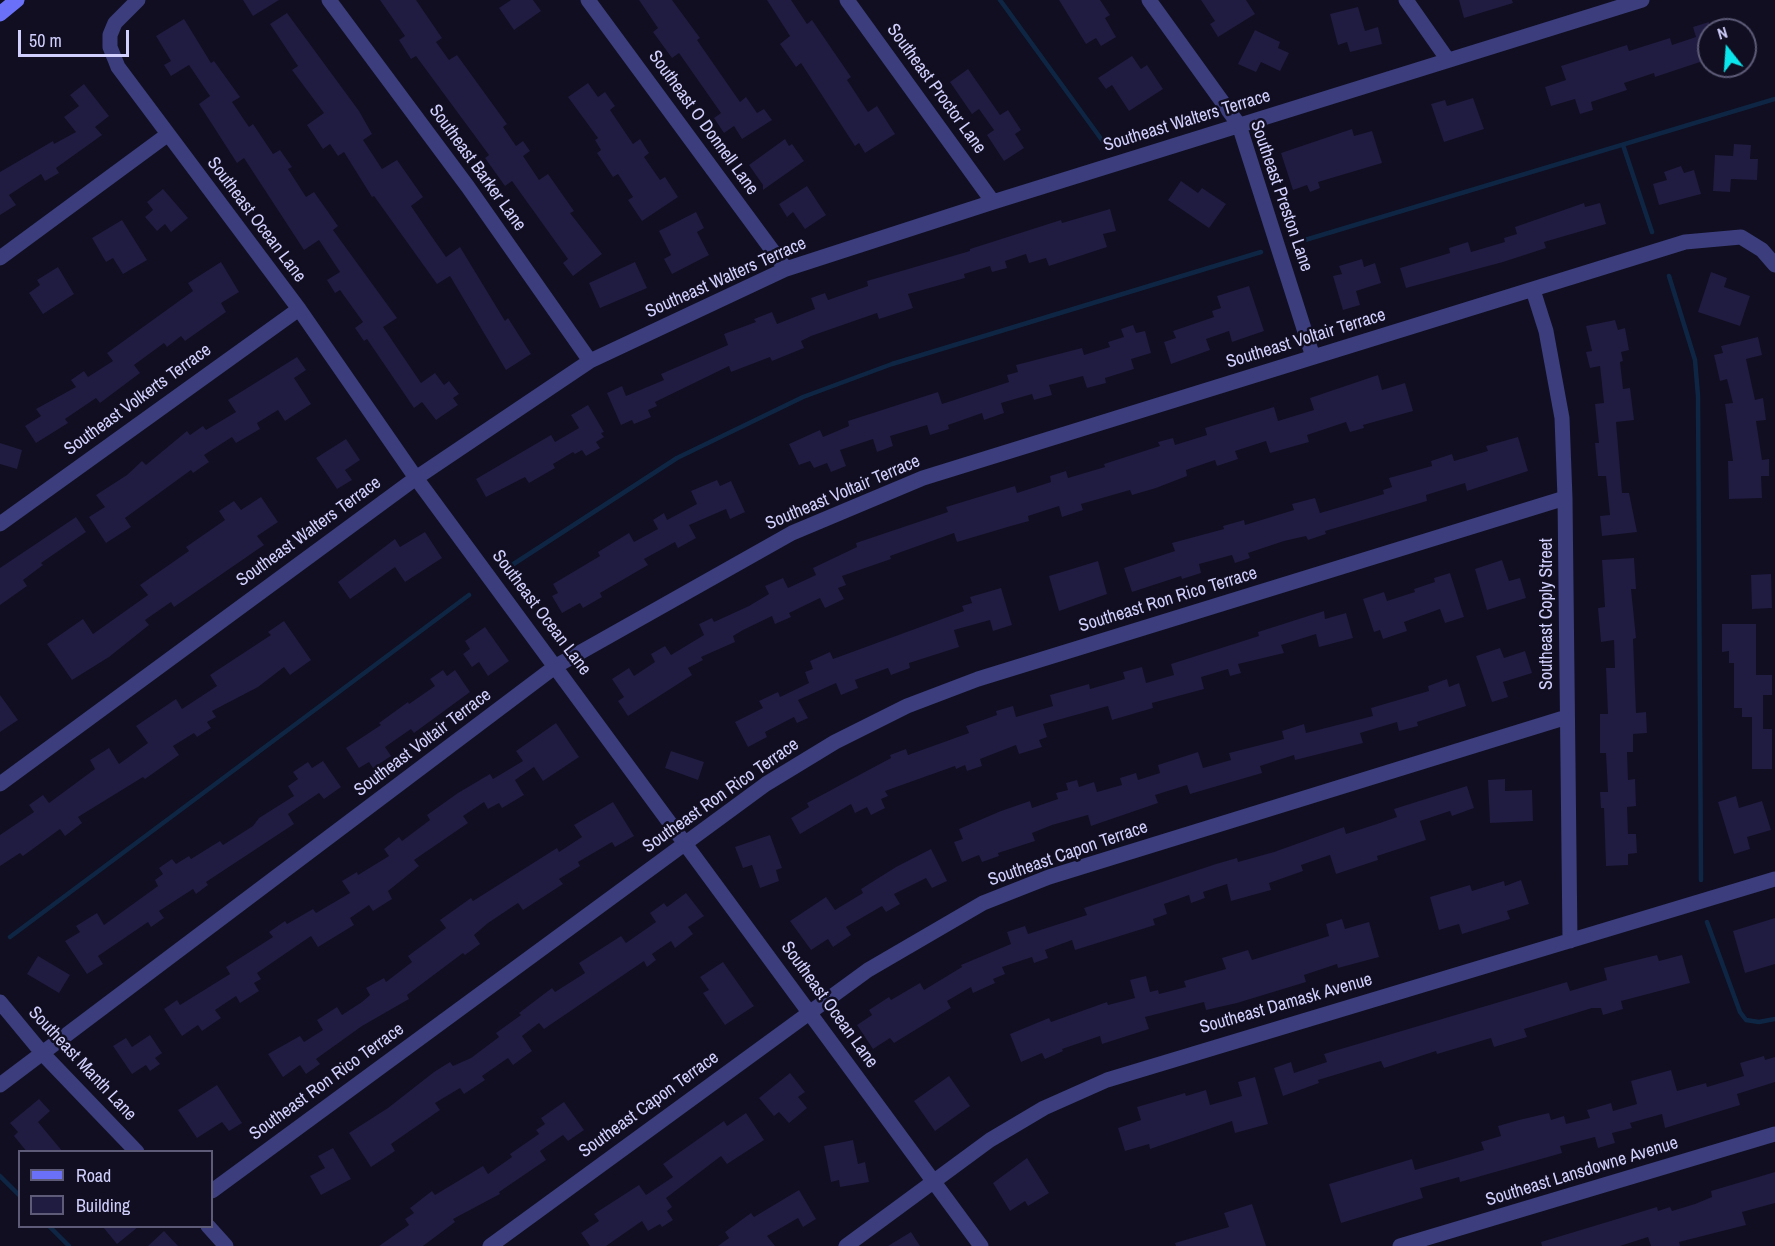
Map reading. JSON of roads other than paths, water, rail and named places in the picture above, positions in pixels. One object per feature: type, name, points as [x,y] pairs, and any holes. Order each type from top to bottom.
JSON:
[{"type":"main road","points":[[0,14],[17,0]]},
{"type":"street","name":"Southeast Ocean Lane","points":[[138,0],[115,23],[110,48],[118,67],[299,309],[416,478],[981,1246]]},
{"type":"street","name":"Southeast Barker Lane","points":[[329,0],[468,187],[590,361]]},
{"type":"street","name":"Southeast O Donnell Lane","points":[[588,0],[786,269]]},
{"type":"street","name":"Southeast Proctor Lane","points":[[847,0],[993,202]]},
{"type":"street","name":"Southeast Preston Lane","points":[[1149,0],[1239,125],[1313,357]]},
{"type":"street","points":[[1406,0],[1448,60]]},
{"type":"street","name":"Southeast Walters Terrace","points":[[0,784],[416,478],[590,361],[786,269],[993,202],[1642,0]]},
{"type":"street","points":[[0,258],[167,135]]},
{"type":"street","name":"Southeast Voltair Terrace","points":[[0,1085],[556,666],[792,533],[923,478],[1685,242],[1741,237],[1762,250],[1775,265]]},
{"type":"street","name":"Southeast Coply Street","points":[[1533,290],[1557,383],[1565,498],[1570,941]]},
{"type":"street","name":"Southeast Volkerts Terrace","points":[[0,524],[299,309]]},
{"type":"street","name":"Southeast Ron Rico Terrace","points":[[213,1190],[766,784],[835,742],[907,706],[978,679],[1565,498]]},
{"type":"street","name":"Southeast Capon Terrace","points":[[490,1246],[868,970],[984,903],[1049,877],[1567,717]]},
{"type":"street","name":"Southeast Damask Avenue","points":[[846,1246],[999,1134],[1044,1108],[1107,1080],[1775,879]]},
{"type":"street","name":"Southeast Manth Lane","points":[[0,1002],[43,1054],[135,1150]]},
{"type":"street","name":"Southeast Lansdowne Avenue","points":[[1400,1246],[1775,1134]]},
{"type":"street","points":[[209,1228],[226,1246]]},
{"type":"waterway","points":[[1000,0],[1107,147]]},
{"type":"waterway","points":[[1305,240],[1775,99]]},
{"type":"waterway","points":[[1623,145],[1652,232]]},
{"type":"waterway","points":[[512,565],[677,458],[803,397],[892,364],[1261,252]]},
{"type":"waterway","points":[[1669,276],[1695,360],[1698,396],[1701,880]]},
{"type":"waterway","points":[[10,937],[469,595]]},
{"type":"waterway","points":[[1707,922],[1740,1012],[1746,1020],[1759,1022],[1775,1019]]},
{"type":"waterway","points":[[0,1176],[18,1194]]},
{"type":"waterway","points":[[51,1228],[69,1246]]}]
